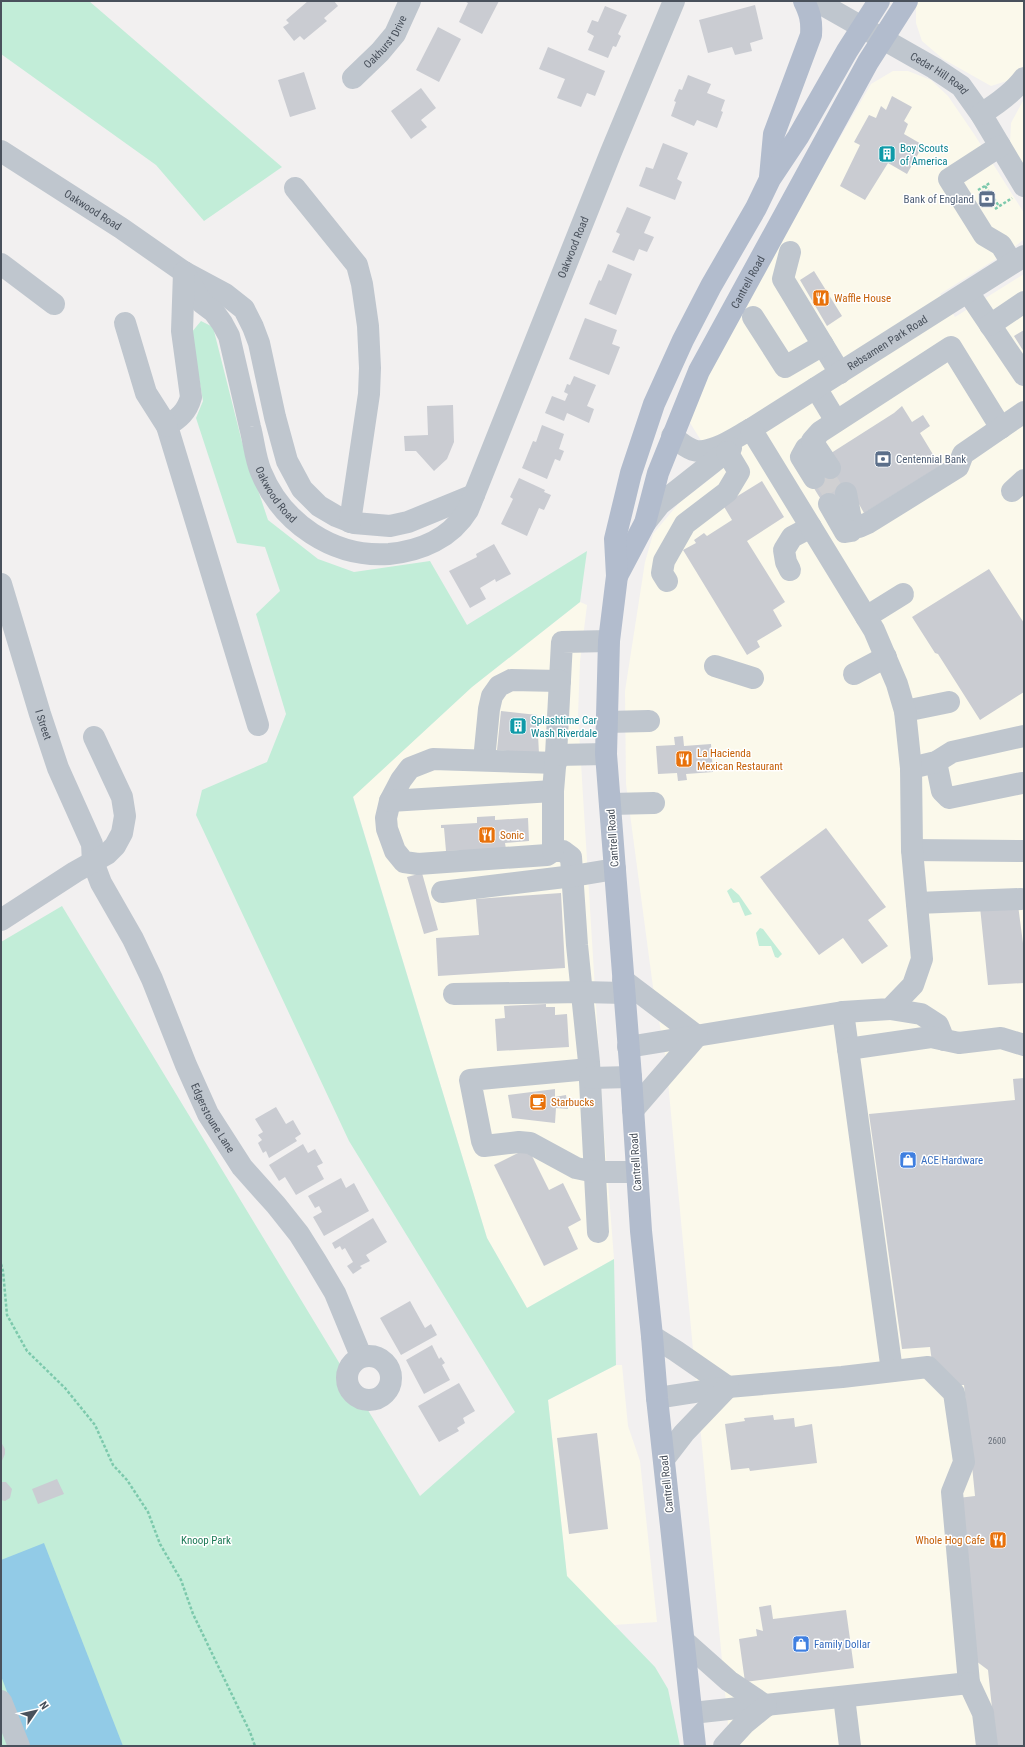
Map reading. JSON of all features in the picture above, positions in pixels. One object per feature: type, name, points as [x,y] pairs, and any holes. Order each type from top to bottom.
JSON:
[{"type":"main road","points":[[770,179],[774,134],[811,35],[812,23],[810,12],[804,1]]},
{"type":"main road","name":"Cantrell Road","points":[[695,1746],[657,1398],[641,1231],[631,1077],[606,754],[609,641],[617,576],[614,539],[632,473],[654,404],[687,334],[711,286],[756,208],[770,179],[798,138],[847,51],[879,1]]},
{"type":"main road","name":"Cantrell Road","points":[[617,576],[645,523],[656,480],[672,436],[699,371],[868,62],[907,1]]},
{"type":"street","name":"Oakhurst Drive","points":[[353,78],[380,52],[395,34],[410,1]]},
{"type":"street","name":"Oakwood Road","points":[[184,272],[202,303],[214,312],[229,336],[260,469],[264,480],[290,517],[305,530],[322,540],[340,547],[370,554],[400,553],[419,548],[436,541],[452,530],[463,517],[474,495],[624,120],[674,1]]},
{"type":"street","name":"Cedar Hill Road","points":[[816,1],[863,26],[934,68],[961,86],[981,114],[1024,186]]},
{"type":"street","points":[[981,114],[1021,88]]},
{"type":"street","points":[[1000,146],[949,179],[984,235],[1021,258]]},
{"type":"street","name":"Oakwood Road","points":[[1,151],[121,228],[184,272],[226,294],[244,309],[259,343],[275,416],[287,461],[306,494],[319,506],[350,522],[364,525],[397,526],[474,495]]},
{"type":"street","points":[[295,188],[357,265],[362,284],[368,333],[370,368],[369,394],[350,522]]},
{"type":"street","points":[[790,252],[783,279],[840,373]]},
{"type":"street","name":"Rebsamen Park Road","points":[[672,436],[693,450],[709,451],[751,430],[1021,258]]},
{"type":"street","points":[[1,264],[54,304]]},
{"type":"street","points":[[167,426],[183,415],[191,397],[182,331],[184,272]]},
{"type":"street","points":[[968,292],[1024,375]]},
{"type":"street","points":[[990,325],[1024,302]]},
{"type":"street","points":[[753,317],[785,367],[823,345]]},
{"type":"street","points":[[125,323],[146,393],[167,426],[258,725]]},
{"type":"street","points":[[819,436],[951,347],[1001,428]]},
{"type":"street","points":[[816,388],[822,473]]},
{"type":"street","points":[[837,499],[851,519],[855,529],[958,467],[963,454],[1024,412]]},
{"type":"street","points":[[751,430],[874,630],[897,684],[904,711],[911,768],[905,796],[912,850],[922,959],[913,985],[890,1009]]},
{"type":"street","name":"Rebsamen Park Road","points":[[645,523],[660,504],[727,452],[751,430]]},
{"type":"street","points":[[667,581],[662,573],[664,561],[685,524],[727,492],[740,472],[727,452]]},
{"type":"street","points":[[790,570],[786,562],[784,550],[792,538],[811,527]]},
{"type":"street","name":"I Street","points":[[1,584],[9,637],[22,659],[58,768],[92,844],[93,862]]},
{"type":"street","points":[[866,616],[903,594]]},
{"type":"street","points":[[554,851],[553,790],[562,642],[609,641]]},
{"type":"street","points":[[854,674],[886,657]]},
{"type":"street","points":[[715,666],[753,678]]},
{"type":"street","points":[[484,760],[490,702],[499,686],[511,680],[560,681]]},
{"type":"street","points":[[904,711],[949,702]]},
{"type":"street","points":[[607,722],[649,721]]},
{"type":"street","points":[[911,768],[936,762],[952,752],[1024,736]]},
{"type":"street","points":[[1,920],[75,872],[108,854],[115,846],[122,833],[125,816],[122,797],[94,737]]},
{"type":"street","points":[[598,1232],[589,1073],[577,945],[571,857],[563,851],[554,851],[547,855],[418,864],[404,862],[395,851],[387,829],[386,818],[390,801],[400,780],[410,768],[433,759],[556,759],[606,754]]},
{"type":"street","points":[[936,762],[942,791],[949,798],[1022,783]]},
{"type":"street","points":[[390,801],[553,790]]},
{"type":"street","points":[[610,804],[654,803]]},
{"type":"street","points":[[912,850],[1024,851]]},
{"type":"street","name":"Edgerstoune Lane","points":[[93,862],[101,882],[133,939],[152,979],[186,1065],[208,1114],[242,1167],[276,1205],[299,1234],[335,1293],[361,1356]]},
{"type":"street","points":[[442,892],[573,876],[615,869]]},
{"type":"street","points":[[917,903],[1021,899]]},
{"type":"street","points":[[454,994],[582,992],[623,987],[697,1036]]},
{"type":"street","points":[[628,1047],[843,1012],[890,1009],[921,1014],[938,1025],[944,1040]]},
{"type":"street","points":[[843,1012],[892,1371]]},
{"type":"street","points":[[633,1110],[697,1036]]},
{"type":"street","points":[[848,1049],[931,1037],[959,1043],[1001,1038],[1024,1045]]},
{"type":"street","points":[[631,1077],[589,1073],[470,1080],[484,1146],[519,1142],[530,1143],[576,1168],[595,1172],[637,1172]]},
{"type":"street","points":[[652,1336],[728,1387]]},
{"type":"street","points":[[657,1398],[728,1387],[928,1367],[954,1393],[964,1462],[952,1492],[969,1682],[983,1713],[987,1746]]},
{"type":"street","points":[[664,1459],[684,1433],[728,1387]]},
{"type":"street","points":[[684,1641],[730,1681],[766,1706]]},
{"type":"street","points":[[692,1713],[766,1706],[969,1682]]},
{"type":"street","points":[[844,1697],[850,1746]]},
{"type":"street","points":[[1,1701],[19,1746]]},
{"type":"street","points":[[724,1746],[744,1724],[766,1706]]},
{"type":"path","points":[[985,186],[999,206]]},
{"type":"path","points":[[1,1264],[7,1315],[27,1351],[65,1388],[95,1425],[113,1465],[127,1480],[148,1512],[160,1544],[181,1580],[193,1614],[250,1732],[254,1746]]},
{"type":"shaded area","points":[[917,1],[1024,1],[1024,65],[1013,79],[991,86],[943,59],[922,41],[916,23]]},
{"type":"shaded area","points":[[893,71],[908,71],[931,80],[948,96],[1024,213],[1024,239],[1012,249],[940,294],[955,317],[1024,274],[1024,1746],[730,1746],[666,1060],[653,987],[626,784],[625,691],[645,562],[653,534],[679,503],[720,471],[687,418],[730,328],[871,84]]},
{"type":"shaded area","points":[[1024,99],[1024,172],[1010,143],[1011,123]]},
{"type":"shaded area","points":[[580,602],[587,605],[580,662],[578,715],[603,1118],[614,1259],[527,1308],[487,1238],[353,796],[472,687]]},
{"type":"shaded area","points":[[616,1365],[622,1365],[628,1426],[640,1461],[657,1622],[614,1625],[567,1577],[548,1400]]},
{"type":"green space","points":[[1,1],[89,1],[282,167],[204,221],[156,165],[1,54]]},
{"type":"green space","name":"Knoop Park","points":[[201,321],[213,327],[242,442],[268,520],[318,559],[354,572],[430,561],[467,625],[587,551],[580,602],[472,687],[353,797],[487,1238],[527,1308],[614,1259],[616,1365],[548,1400],[567,1576],[655,1667],[668,1689],[680,1746],[1,1746],[1,942],[62,906],[420,1496],[515,1412],[349,1141],[196,815],[202,790],[267,762],[286,714],[256,614],[280,591],[265,547],[237,543],[196,418],[203,401],[191,333]]},
{"type":"green space","points":[[731,888],[739,895],[752,914],[745,916],[739,902],[733,903],[727,891]]},
{"type":"green space","points":[[760,928],[763,929],[782,954],[778,958],[775,957],[771,946],[759,946],[756,933]]},
{"type":"water","points":[[44,1543],[123,1746],[28,1746],[1,1676],[1,1560]]},
{"type":"building","points":[[308,1],[334,1],[338,6],[324,18],[327,21],[304,40],[300,36],[294,41],[283,27],[289,23],[286,20]]},
{"type":"building","points":[[464,1],[499,1],[482,34],[459,22],[468,3]]},
{"type":"building","points":[[755,5],[763,39],[750,43],[752,51],[735,55],[732,47],[708,53],[699,20]]},
{"type":"building","points":[[605,6],[627,15],[618,34],[621,36],[616,47],[613,46],[608,58],[588,50],[594,36],[587,32],[592,20],[598,22]]},
{"type":"building","points":[[438,27],[461,39],[439,82],[416,70]]},
{"type":"building","points":[[548,47],[605,71],[595,96],[587,93],[581,107],[557,98],[565,79],[539,69]]},
{"type":"building","points":[[304,72],[316,109],[290,117],[278,80]]},
{"type":"building","points":[[688,75],[711,84],[707,93],[725,100],[721,111],[723,112],[717,128],[697,120],[694,126],[671,116],[676,102],[674,101],[679,89],[682,90]]},
{"type":"building","points":[[421,88],[436,108],[421,120],[427,127],[411,139],[391,111]]},
{"type":"building","name":"Boy Scouts of America","points":[[892,96],[912,107],[904,121],[908,124],[904,134],[923,145],[907,174],[888,163],[865,200],[840,186],[860,145],[854,142],[869,115],[876,118],[881,106],[886,110]]},
{"type":"building","points":[[663,143],[688,153],[677,179],[682,182],[675,200],[639,186],[646,167],[653,169]]},
{"type":"building","points":[[627,207],[651,217],[644,233],[654,237],[647,252],[639,249],[634,261],[612,252],[620,234],[616,232]]},
{"type":"building","points":[[608,264],[632,274],[616,315],[589,304],[599,280],[601,281]]},
{"type":"building","name":"Waffle House","points":[[814,271],[842,316],[827,326],[800,280]]},
{"type":"building","points":[[585,318],[617,330],[612,344],[620,347],[609,375],[569,359]]},
{"type":"building","points":[[1024,330],[1024,352],[1014,336]]},
{"type":"building","points":[[574,376],[596,385],[587,406],[594,409],[589,423],[567,413],[564,421],[545,413],[552,396],[565,401],[568,394],[564,392],[567,384],[570,385]]},
{"type":"building","points":[[453,405],[454,442],[447,459],[434,471],[416,451],[405,451],[404,436],[428,435],[427,406]]},
{"type":"building","name":"Centennial Bank","points":[[902,406],[912,422],[923,415],[930,426],[920,433],[940,466],[864,513],[851,490],[825,506],[807,477],[828,455],[894,413]]},
{"type":"building","points":[[542,425],[564,434],[559,449],[564,451],[560,461],[555,459],[547,479],[522,468],[533,441],[536,442]]},
{"type":"building","points":[[519,478],[545,490],[544,492],[551,495],[544,510],[539,508],[527,536],[501,524],[513,499],[510,497]]},
{"type":"building","points":[[762,481],[784,517],[747,541],[785,602],[773,610],[782,626],[757,641],[760,647],[747,655],[683,550],[696,543],[694,540],[704,533],[707,536],[732,520],[723,505]]},
{"type":"building","points":[[494,544],[511,574],[496,582],[495,579],[480,588],[486,599],[470,608],[449,571],[477,557],[476,554]]},
{"type":"building","points":[[989,569],[1024,623],[1024,692],[980,720],[938,654],[935,653],[912,617]]},
{"type":"building","name":"Splashtime Car Wash Riverdale","points":[[501,711],[537,715],[539,754],[497,750]]},
{"type":"building","name":"La Hacienda Mexican Restaurant","points":[[683,736],[684,746],[711,744],[713,772],[686,774],[687,780],[678,781],[677,773],[658,774],[656,746],[675,745],[674,737]]},
{"type":"building","name":"Sonic","points":[[495,816],[495,820],[528,818],[529,841],[505,843],[506,849],[446,851],[444,828],[441,828],[441,825],[477,823],[477,817]]},
{"type":"building","points":[[826,828],[886,907],[868,920],[888,946],[862,964],[843,938],[819,955],[760,877]]},
{"type":"building","points":[[422,873],[438,930],[424,934],[407,877]]},
{"type":"building","points":[[561,893],[565,968],[438,976],[436,938],[479,935],[476,899]]},
{"type":"building","points":[[1018,905],[1024,951],[1024,983],[988,985],[980,907]]},
{"type":"building","points":[[546,1004],[546,1007],[555,1007],[555,1015],[567,1014],[569,1047],[497,1051],[495,1019],[505,1018],[504,1006]]},
{"type":"building","points":[[1024,1078],[1024,1746],[996,1746],[988,1670],[972,1658],[958,1498],[975,1496],[964,1385],[960,1385],[932,1362],[930,1347],[902,1349],[869,1114],[1015,1100],[1013,1079]]},
{"type":"building","name":"Starbucks","points":[[555,1089],[555,1097],[566,1095],[568,1109],[556,1108],[555,1123],[512,1118],[508,1095]]},
{"type":"building","points":[[276,1107],[286,1124],[293,1120],[301,1134],[295,1138],[297,1141],[269,1158],[266,1151],[263,1153],[258,1143],[262,1140],[258,1135],[263,1132],[255,1119]]},
{"type":"building","points":[[303,1144],[308,1153],[315,1149],[323,1163],[317,1166],[324,1179],[296,1195],[285,1177],[279,1181],[269,1165]]},
{"type":"building","points":[[528,1148],[549,1190],[563,1183],[581,1220],[568,1227],[578,1249],[544,1266],[494,1165]]},
{"type":"building","points":[[341,1178],[346,1188],[354,1183],[369,1211],[324,1236],[313,1217],[322,1212],[319,1206],[315,1208],[308,1196]]},
{"type":"building","points":[[373,1218],[387,1242],[366,1255],[370,1261],[360,1266],[362,1268],[353,1274],[347,1266],[353,1262],[345,1248],[342,1250],[340,1246],[335,1249],[332,1243]]},
{"type":"building","points":[[410,1301],[425,1328],[431,1324],[437,1335],[401,1355],[380,1318]]},
{"type":"building","points":[[432,1345],[439,1359],[441,1357],[445,1363],[442,1365],[450,1380],[424,1394],[406,1360]]},
{"type":"building","points":[[459,1383],[475,1411],[463,1418],[465,1423],[457,1428],[459,1431],[439,1442],[418,1406]]},
{"type":"building","points":[[773,1415],[774,1420],[794,1418],[795,1427],[812,1424],[817,1463],[750,1471],[749,1468],[731,1470],[725,1424],[745,1421],[744,1418]]},
{"type":"building","points":[[597,1433],[608,1529],[569,1534],[557,1438]]},
{"type":"building","points":[[1,1442],[5,1449],[5,1454],[1,1463]]},
{"type":"building","points":[[57,1479],[64,1494],[38,1504],[32,1489]]},
{"type":"building","points":[[1,1482],[6,1482],[12,1489],[10,1498],[5,1501],[1,1500]]},
{"type":"building","points":[[771,1605],[773,1619],[846,1610],[854,1668],[745,1682],[739,1639],[757,1636],[756,1629],[763,1631],[759,1607]]},
{"type":"tunnel","points":[[822,473],[837,499]]},
{"type":"place","name":"Boy Scouts of America","points":[[887,154]]},
{"type":"place","name":"Bank of England","points":[[987,199]]},
{"type":"place","name":"Waffle House","points":[[821,298]]},
{"type":"place","name":"Centennial Bank","points":[[883,459]]},
{"type":"place","name":"Splashtime Car Wash Riverdale","points":[[518,726]]},
{"type":"place","name":"La Hacienda Mexican Restaurant","points":[[684,759]]},
{"type":"place","name":"Sonic","points":[[487,835]]},
{"type":"place","name":"Starbucks","points":[[538,1102]]},
{"type":"place","name":"ACE Hardware","points":[[908,1160]]},
{"type":"place","name":"Whole Hog Cafe","points":[[998,1540]]},
{"type":"place","name":"Family Dollar","points":[[801,1644]]}]
